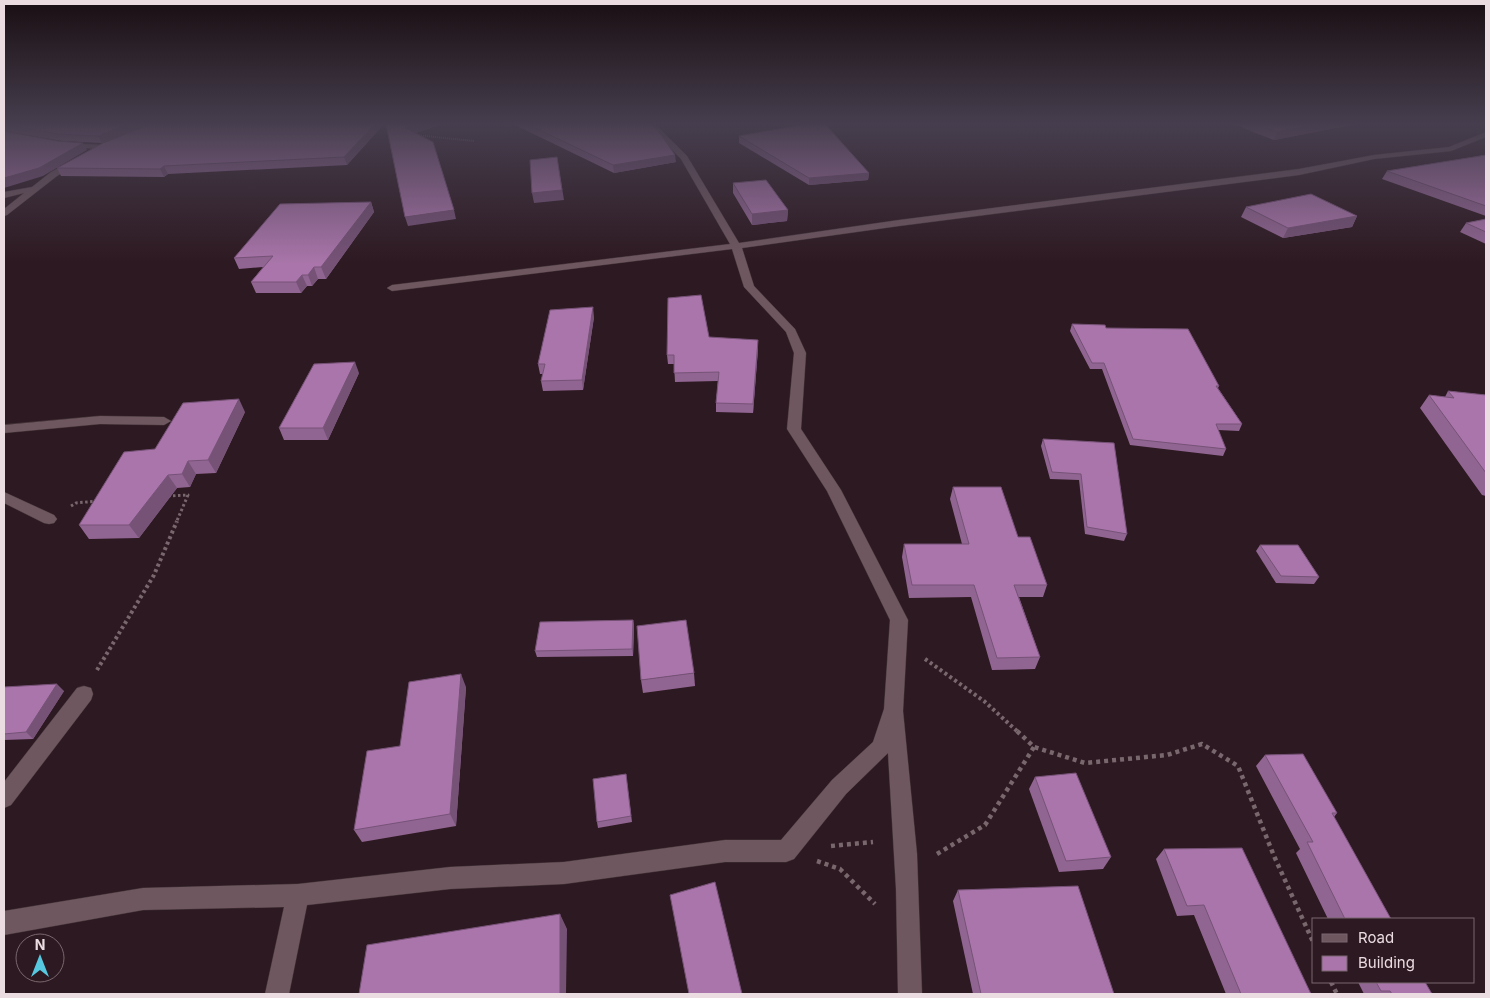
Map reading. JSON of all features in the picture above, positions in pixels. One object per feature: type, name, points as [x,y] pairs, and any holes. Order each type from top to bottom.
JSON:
[{"type":"street","points":[[4,213],[34,188],[60,171]]},
{"type":"street","points":[[691,171],[736,246],[749,287],[791,331],[800,353],[794,429],[834,490],[899,620],[894,708],[907,873],[910,994]]},
{"type":"street","points":[[392,288],[736,246],[1306,171]]},
{"type":"street","points":[[4,187],[34,188]]},
{"type":"street","points":[[4,195],[34,188]]},
{"type":"street","points":[[4,429],[100,420],[164,421]]},
{"type":"street","points":[[4,497],[50,519]]},
{"type":"street","points":[[4,798],[84,694]]},
{"type":"street","points":[[4,923],[143,899],[298,895],[450,878],[564,873],[725,851],[786,851],[839,786],[880,747],[894,708]]},
{"type":"street","points":[[277,994],[298,895]]},
{"type":"path","points":[[84,694],[117,634],[154,575],[188,495],[160,497]]},
{"type":"path","points":[[50,519],[76,503],[104,501]]},
{"type":"path","points":[[899,620],[917,654],[984,701],[1034,747],[1085,762],[1167,755],[1202,744],[1238,766],[1274,856],[1312,940]]},
{"type":"path","points":[[907,873],[984,825],[1034,747]]},
{"type":"path","points":[[786,851],[905,838]]},
{"type":"path","points":[[786,851],[840,869],[910,940]]},
{"type":"building","points":[[4,171],[30,171],[4,178]]},
{"type":"building","points":[[396,171],[442,171],[454,210],[405,217]]},
{"type":"building","points":[[531,171],[559,171],[562,190],[532,193]]},
{"type":"building","points":[[797,171],[867,171],[869,173],[809,178]]},
{"type":"building","points":[[1387,171],[1486,171],[1486,206]]},
{"type":"building","points":[[766,180],[788,210],[752,214],[733,183]]},
{"type":"building","points":[[1311,194],[1357,216],[1288,228],[1246,207]]},
{"type":"building","points":[[371,202],[321,267],[314,267],[308,275],[302,275],[296,282],[251,282],[273,256],[234,258],[280,204]]},
{"type":"building","points":[[1486,219],[1486,232],[1466,223]]},
{"type":"building","points":[[701,295],[709,337],[758,340],[753,404],[716,403],[719,372],[674,373],[674,355],[667,355],[668,298]]},
{"type":"building","points":[[593,307],[582,380],[541,381],[545,364],[538,364],[550,310]]},
{"type":"building","points":[[1072,324],[1105,325],[1106,328],[1188,329],[1219,386],[1216,386],[1242,424],[1216,424],[1226,449],[1133,439],[1104,363],[1092,363]]},
{"type":"building","points":[[355,362],[323,428],[279,428],[314,364]]},
{"type":"building","points":[[1448,391],[1486,395],[1486,473],[1429,395],[1454,398]]},
{"type":"building","points":[[239,399],[208,460],[188,461],[182,474],[168,475],[129,525],[79,525],[124,452],[155,449],[183,403]]},
{"type":"building","points":[[1043,439],[1114,443],[1127,534],[1087,527],[1081,474],[1052,472]]},
{"type":"building","points":[[953,487],[1001,487],[1018,537],[1030,537],[1047,585],[1014,585],[1040,657],[997,658],[974,585],[912,585],[904,544],[969,544]]},
{"type":"building","points":[[1260,545],[1298,545],[1319,577],[1281,576]]},
{"type":"building","points":[[633,620],[632,649],[535,651],[540,622]]},
{"type":"building","points":[[686,620],[694,673],[641,680],[637,626]]},
{"type":"building","points":[[461,674],[450,814],[354,830],[367,751],[400,746],[409,682]]},
{"type":"building","points":[[57,684],[26,732],[4,734],[4,687]]},
{"type":"building","points":[[1303,754],[1337,813],[1332,813],[1390,918],[1345,918],[1307,842],[1313,842],[1265,755]]},
{"type":"building","points":[[1076,773],[1111,857],[1066,861],[1035,777]]},
{"type":"building","points":[[626,774],[631,816],[597,822],[593,779]]},
{"type":"building","points":[[1242,848],[1311,994],[1241,994],[1204,905],[1187,906],[1164,849]]},
{"type":"building","points":[[715,882],[742,994],[689,994],[670,895]]},
{"type":"building","points":[[1078,886],[1114,994],[981,994],[958,890]]},
{"type":"building","points":[[560,914],[560,994],[359,994],[367,945]]},
{"type":"building","points":[[1377,983],[1426,983],[1432,994],[1392,994],[1390,991],[1381,991]]}]
